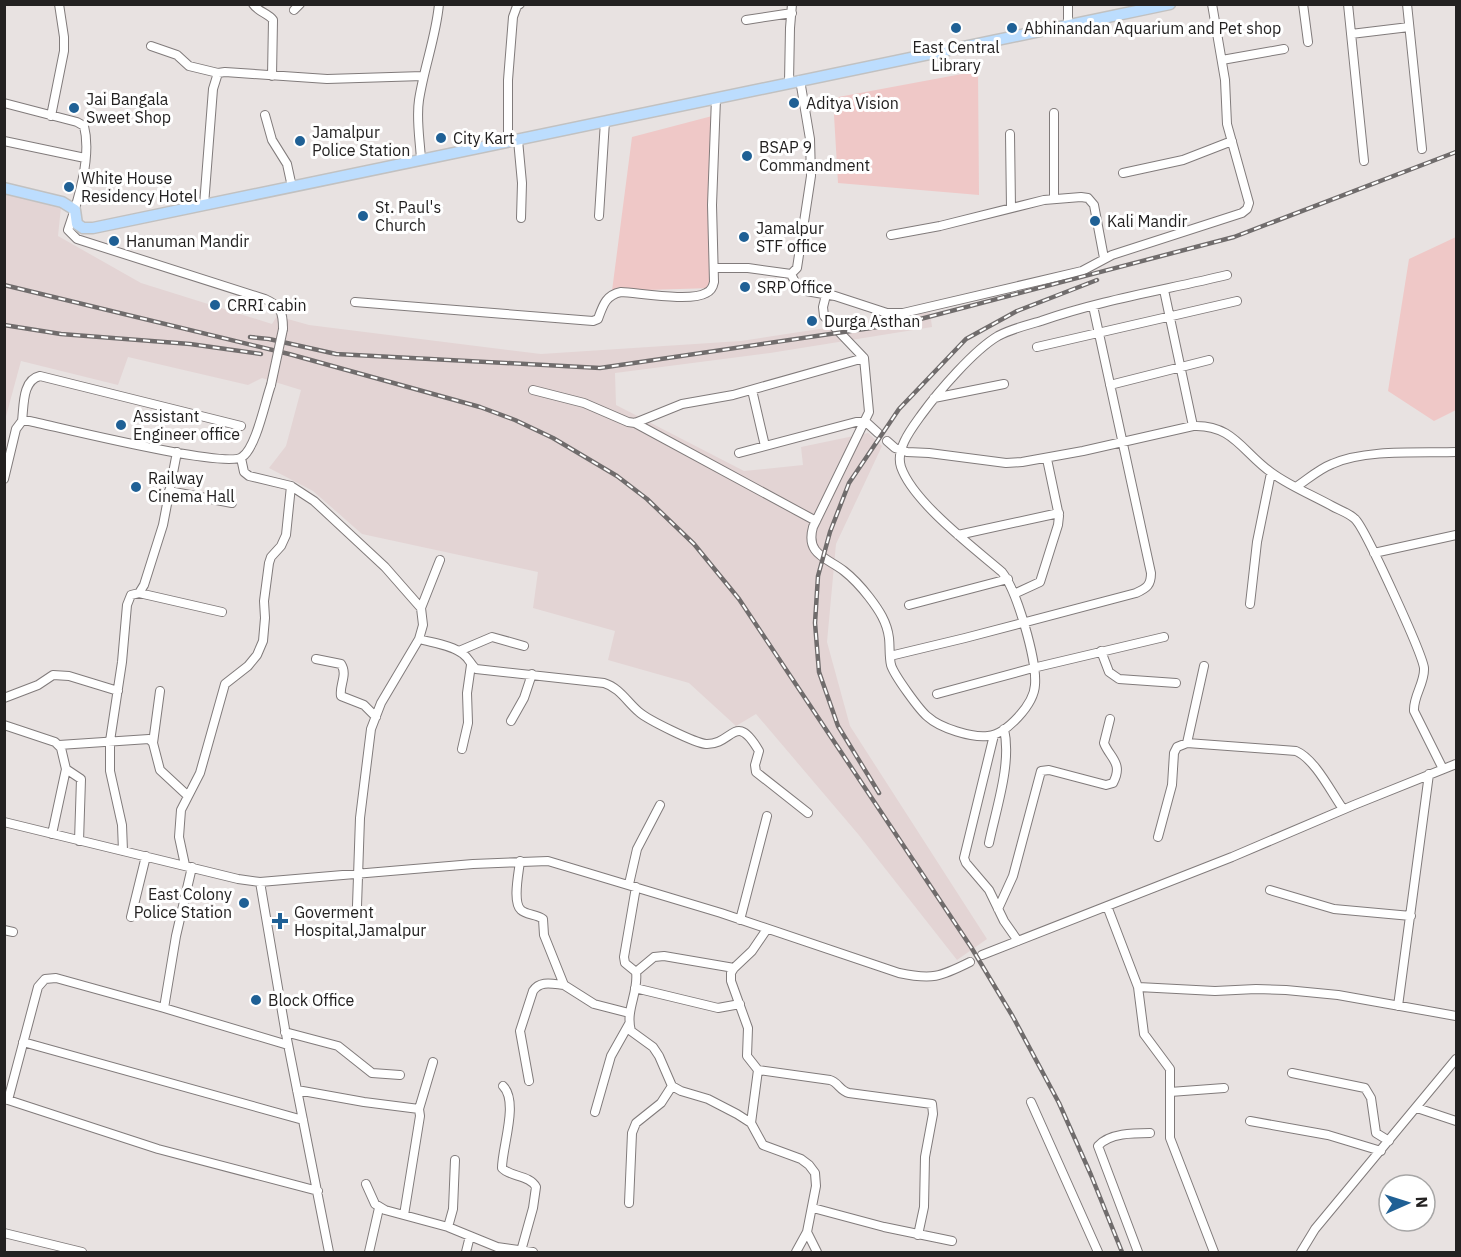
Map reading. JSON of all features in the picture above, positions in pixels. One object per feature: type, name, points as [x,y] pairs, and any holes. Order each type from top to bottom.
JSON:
[{"type":"main road","points":[[4,188],[62,202],[75,210],[77,224],[83,228],[93,228],[604,122],[716,106],[795,81],[1170,4]]},
{"type":"street","points":[[51,116],[64,51],[59,4]]},
{"type":"street","points":[[253,4],[256,9],[273,20],[272,76]]},
{"type":"street","points":[[421,160],[418,111],[423,76],[434,42],[439,4]]},
{"type":"street","points":[[520,4],[513,17],[508,80],[513,141],[522,183],[521,218]]},
{"type":"street","points":[[1068,4],[1068,25]]},
{"type":"street","points":[[791,274],[796,284],[806,291],[851,301],[887,313],[903,313],[1082,271],[1104,258],[1242,213],[1249,203],[1226,118],[1227,98],[1212,4]]},
{"type":"street","points":[[1303,4],[1308,42]]},
{"type":"street","points":[[1348,4],[1364,161]]},
{"type":"street","points":[[1407,4],[1422,149]]},
{"type":"street","points":[[746,20],[792,9],[795,81],[810,139],[811,176],[797,268],[791,274]]},
{"type":"street","points":[[1351,34],[1409,27]]},
{"type":"street","points":[[151,46],[177,55],[194,68],[218,73],[327,79],[423,76]]},
{"type":"street","points":[[1222,60],[1284,49]]},
{"type":"street","points":[[204,205],[213,89],[218,73]]},
{"type":"street","points":[[4,103],[84,126],[85,158],[75,210],[68,230],[77,239],[276,303],[283,318],[283,329],[271,385],[250,448],[242,458],[231,460],[177,452],[102,438],[29,420],[22,422]]},
{"type":"street","points":[[355,302],[593,321],[598,319],[603,305],[613,293],[704,295],[713,288],[712,205],[716,106]]},
{"type":"street","points":[[1054,113],[1054,199]]},
{"type":"street","points":[[265,115],[272,140],[287,164],[292,187]]},
{"type":"street","points":[[599,216],[604,122]]},
{"type":"street","points":[[1010,134],[1011,208]]},
{"type":"street","points":[[4,141],[85,158]]},
{"type":"street","points":[[1123,172],[1183,160],[1232,141]]},
{"type":"street","points":[[891,235],[1054,199],[1081,197],[1091,201],[1094,205],[1104,258]]},
{"type":"street","points":[[86,242],[93,228]]},
{"type":"street","points":[[714,268],[748,268],[791,274]]},
{"type":"street","points":[[826,295],[823,307],[824,316],[864,358],[869,412],[816,521],[811,535],[815,550],[823,558],[846,572],[878,609],[886,622],[893,669],[926,716],[946,728],[987,737],[1004,729],[1032,698],[1035,685],[1033,668],[1023,623],[1008,579],[934,512],[909,482],[902,468],[901,451],[915,424],[934,398],[995,337],[1064,313],[1227,275]]},
{"type":"street","points":[[1164,290],[1193,426]]},
{"type":"street","points":[[1037,347],[1237,301]]},
{"type":"street","points":[[890,656],[1136,593],[1146,588],[1151,582],[1151,573],[1093,306]]},
{"type":"street","points":[[635,423],[682,404],[733,395],[864,358]]},
{"type":"street","points":[[1110,385],[1209,360]]},
{"type":"street","points":[[4,479],[15,434],[22,422],[28,382],[40,376],[241,426]]},
{"type":"street","points":[[934,398],[1004,384]]},
{"type":"street","points":[[533,390],[584,403],[635,423],[816,521]]},
{"type":"street","points":[[752,390],[765,446]]},
{"type":"street","points":[[866,422],[878,434]]},
{"type":"street","points":[[739,453],[848,424],[866,422]]},
{"type":"street","points":[[887,441],[901,451],[1006,463],[1047,459],[1193,426],[1214,426],[1224,431],[1271,473],[1356,520],[1362,527],[1405,619],[1422,662],[1423,676],[1413,705],[1414,711],[1443,769]]},
{"type":"street","points":[[4,432],[15,434]]},
{"type":"street","points":[[139,593],[144,585],[163,525],[177,452]]},
{"type":"street","points":[[1296,487],[1320,470],[1344,459],[1368,455],[1456,452]]},
{"type":"street","points":[[242,458],[244,472],[249,476],[291,486],[314,501],[386,567],[421,608]]},
{"type":"street","points":[[1014,594],[1040,582],[1058,525],[1059,513],[1047,459]]},
{"type":"street","points":[[1250,604],[1257,542],[1271,473]]},
{"type":"street","points":[[164,1008],[188,866],[179,837],[181,810],[200,772],[225,684],[248,666],[257,655],[263,641],[266,618],[264,601],[269,563],[286,535],[291,486]]},
{"type":"street","points":[[169,491],[232,504]]},
{"type":"street","points":[[958,535],[1059,513]]},
{"type":"street","points":[[1374,553],[1456,535]]},
{"type":"street","points":[[356,935],[360,818],[368,746],[381,703],[419,639],[423,626],[421,608],[440,560]]},
{"type":"street","points":[[909,605],[1008,579]]},
{"type":"street","points":[[123,851],[122,825],[110,771],[110,741],[127,605],[131,595],[139,593],[222,612]]},
{"type":"street","points":[[937,694],[1164,636]]},
{"type":"street","points":[[459,651],[492,637],[524,646]]},
{"type":"street","points":[[419,639],[459,651],[466,656],[471,665],[482,670],[590,680],[610,685],[649,719],[700,743],[716,742],[740,730],[759,751],[754,765],[756,772],[808,813]]},
{"type":"street","points":[[1101,651],[1110,672],[1119,679],[1176,683]]},
{"type":"street","points":[[316,659],[341,664],[344,669],[341,696],[364,705],[376,717]]},
{"type":"street","points":[[462,749],[468,723],[467,693],[471,665]]},
{"type":"street","points":[[1187,742],[1204,666]]},
{"type":"street","points":[[511,722],[524,698],[532,674]]},
{"type":"street","points":[[4,698],[38,685],[53,675],[69,676],[118,691]]},
{"type":"street","points":[[160,691],[153,743],[160,770],[188,795]]},
{"type":"street","points":[[998,909],[1013,876],[1041,771],[1049,770],[1106,785],[1113,783],[1116,778],[1115,761],[1104,743],[1110,719]]},
{"type":"street","points":[[4,725],[59,745],[144,738],[153,743]]},
{"type":"street","points":[[989,843],[1004,770],[1007,739],[1004,729]]},
{"type":"street","points":[[994,735],[964,858],[989,890],[1007,926],[1018,941]]},
{"type":"street","points":[[1158,837],[1172,785],[1174,753],[1177,747],[1187,742],[1301,753],[1313,764],[1342,810]]},
{"type":"street","points":[[52,834],[66,769],[59,745]]},
{"type":"street","points":[[982,956],[1232,857],[1456,764]]},
{"type":"street","points":[[66,769],[80,777],[82,785],[79,841]]},
{"type":"street","points":[[1398,1006],[1429,774]]},
{"type":"street","points":[[660,805],[637,849],[632,885],[624,957],[625,963],[636,972],[637,980],[629,1013],[631,1031],[653,1047],[672,1086],[708,1099],[751,1123],[763,1145],[801,1160],[815,1173],[816,1186],[807,1232],[795,1252]]},
{"type":"street","points":[[740,920],[767,816]]},
{"type":"street","points":[[4,822],[260,882],[540,860],[558,863],[632,885],[899,973],[916,977],[938,977],[970,962]]},
{"type":"street","points":[[131,916],[146,856]]},
{"type":"street","points":[[520,861],[518,906],[523,911],[543,919],[544,935],[564,985]]},
{"type":"street","points":[[260,882],[285,1032],[329,1252]]},
{"type":"street","points":[[1270,890],[1323,907],[1410,916]]},
{"type":"street","points":[[1107,906],[1138,987],[1144,1034],[1170,1070],[1170,1138],[1214,1252]]},
{"type":"street","points":[[767,929],[752,951],[734,968],[731,981],[748,1028],[747,1056],[758,1070],[835,1081],[841,1089],[849,1093],[932,1104],[933,1114],[925,1157],[924,1207],[918,1234]]},
{"type":"street","points":[[636,972],[648,960],[664,956],[734,968]]},
{"type":"street","points":[[288,1045],[56,978],[45,979],[38,987],[6,1100],[158,1149],[318,1191]]},
{"type":"street","points":[[529,1081],[520,1031],[536,986],[564,985],[594,1004],[629,1013]]},
{"type":"street","points":[[1138,987],[1215,991],[1286,990],[1338,995],[1456,1016]]},
{"type":"street","points":[[635,988],[718,1008],[740,1004]]},
{"type":"street","points":[[594,1112],[611,1056],[629,1024]]},
{"type":"street","points":[[285,1032],[338,1047],[372,1073],[400,1075]]},
{"type":"street","points":[[24,1042],[303,1120]]},
{"type":"street","points":[[1301,1252],[1315,1229],[1456,1059]]},
{"type":"street","points":[[404,1215],[420,1116],[419,1109],[433,1062]]},
{"type":"street","points":[[751,1123],[758,1070]]},
{"type":"street","points":[[1292,1073],[1365,1088],[1371,1098],[1377,1133],[1389,1141]]},
{"type":"street","points":[[503,1086],[507,1090],[511,1105],[502,1168],[508,1173],[531,1181],[536,1187],[533,1208],[521,1251]]},
{"type":"street","points":[[628,1203],[632,1133],[636,1123],[661,1103],[672,1086]]},
{"type":"street","points":[[1170,1092],[1224,1088]]},
{"type":"street","points":[[297,1090],[419,1109]]},
{"type":"street","points":[[1031,1102],[1098,1252]]},
{"type":"street","points":[[1417,1108],[1456,1121]]},
{"type":"street","points":[[1250,1121],[1328,1135],[1381,1151]]},
{"type":"street","points":[[1138,1252],[1098,1146],[1104,1141],[1123,1134],[1150,1132]]},
{"type":"street","points":[[448,1227],[453,1209],[456,1160]]},
{"type":"street","points":[[366,1184],[379,1208],[448,1227],[497,1247],[533,1252]]},
{"type":"street","points":[[369,1252],[379,1208]]},
{"type":"street","points":[[813,1208],[952,1241]]},
{"type":"street","points":[[807,1232],[817,1252]]},
{"type":"street","points":[[4,1233],[82,1252]]},
{"type":"street","points":[[466,1252],[470,1236]]},
{"type":"shaded area","points":[[978,71],[979,195],[838,183],[833,98]]},
{"type":"shaded area","points":[[716,115],[713,288],[612,291],[632,137]]},
{"type":"shaded area","points":[[5,194],[61,207],[58,236],[141,283],[272,324],[277,316],[309,325],[541,354],[741,341],[930,312],[932,327],[770,353],[615,373],[616,405],[744,471],[803,465],[801,447],[868,433],[882,446],[836,544],[827,642],[850,726],[987,939],[957,960],[858,834],[756,714],[736,726],[689,683],[608,660],[615,631],[533,608],[538,572],[362,534],[313,491],[269,468],[286,446],[301,390],[262,378],[248,385],[128,357],[118,385],[21,361],[5,420]]},
{"type":"shaded area","points":[[1456,237],[1456,410],[1434,421],[1388,391],[1409,259]]},
{"type":"railway","points":[[250,337],[336,354],[600,368],[905,323],[1234,237],[1456,152]]},
{"type":"railway","points":[[879,793],[838,726],[819,672],[815,623],[818,576],[830,532],[849,483],[899,409],[966,339],[1017,311],[1097,280]]},
{"type":"railway","points":[[4,285],[289,354],[480,407],[553,438],[617,476],[647,499],[694,544],[739,599],[971,947],[1013,1017],[1059,1103],[1122,1252]]},
{"type":"railway","points":[[4,325],[61,334],[190,344],[261,354]]},
{"type":"place","name":"East Central Library","points":[[956,28]]},
{"type":"place","name":"Abhinandan Aquarium and Pet shop","points":[[1012,28]]},
{"type":"place","name":"Aditya Vision","points":[[794,103]]},
{"type":"place","name":"Jai Bangala Sweet Shop","points":[[74,108]]},
{"type":"place","name":"City Kart","points":[[441,138]]},
{"type":"place","name":"Jamalpur Police Station","points":[[300,141]]},
{"type":"place","name":"BSAP 9 Commandment","points":[[747,156]]},
{"type":"place","name":"White House Residency Hotel","points":[[69,187]]},
{"type":"place","name":"St. Paul's Church","points":[[363,216]]},
{"type":"place","name":"Kali Mandir","points":[[1095,221]]},
{"type":"place","name":"Jamalpur STF office","points":[[744,237]]},
{"type":"place","name":"Hanuman Mandir","points":[[114,241]]},
{"type":"place","name":"SRP Office","points":[[745,287]]},
{"type":"place","name":"CRRI cabin","points":[[215,305]]},
{"type":"place","name":"Durga Asthan","points":[[812,321]]},
{"type":"place","name":"Assistant Engineer office","points":[[121,425]]},
{"type":"place","name":"Railway Cinema Hall","points":[[136,487]]},
{"type":"place","name":"East Colony Police Station","points":[[244,903]]},
{"type":"place","name":"Goverment Hospital,Jamalpur","points":[[280,921]]},
{"type":"place","name":"Block Office","points":[[256,1000]]}]
